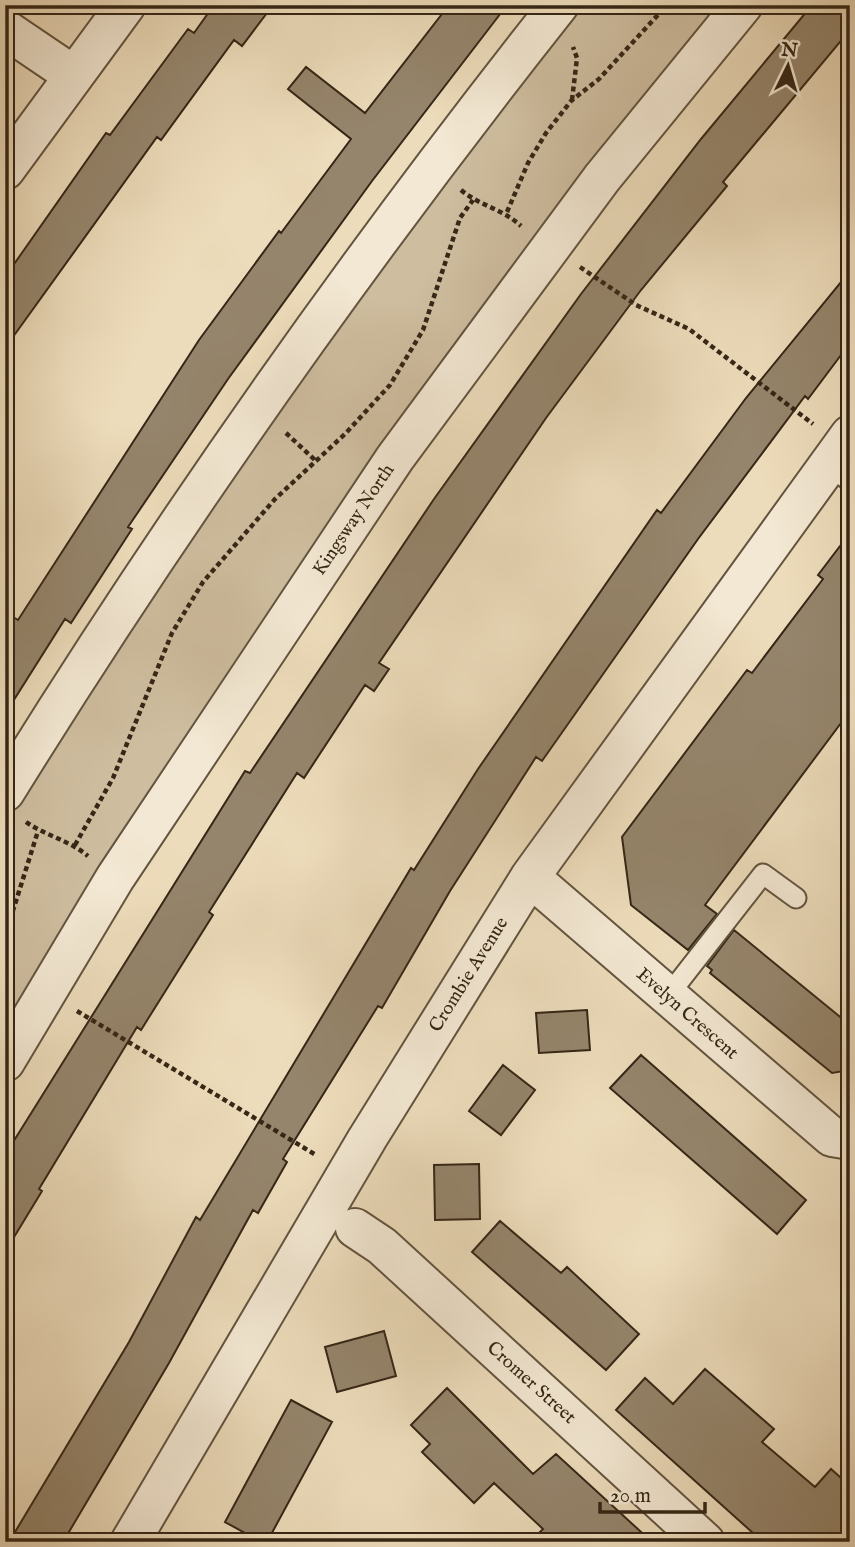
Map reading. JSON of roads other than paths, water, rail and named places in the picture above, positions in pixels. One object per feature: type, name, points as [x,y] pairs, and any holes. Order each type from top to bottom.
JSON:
[{"type":"street","points":[[5,170],[126,5]]},
{"type":"street","points":[[11,803],[193,504],[435,166],[559,5]]},
{"type":"street","name":"Kingsway North","points":[[5,1062],[115,878],[394,458],[550,247],[743,5]]},
{"type":"street","points":[[5,29],[73,75]]},
{"type":"street","name":"Crombie Avenue","points":[[130,1542],[346,1173],[530,877],[842,456]]},
{"type":"street","name":"Evelyn Crescent","points":[[530,877],[832,1138],[850,1140]]},
{"type":"street","name":"Cromer Street","points":[[355,1228],[382,1247],[705,1542]]},
{"type":"lane","points":[[667,997],[763,874],[796,898]]}]
